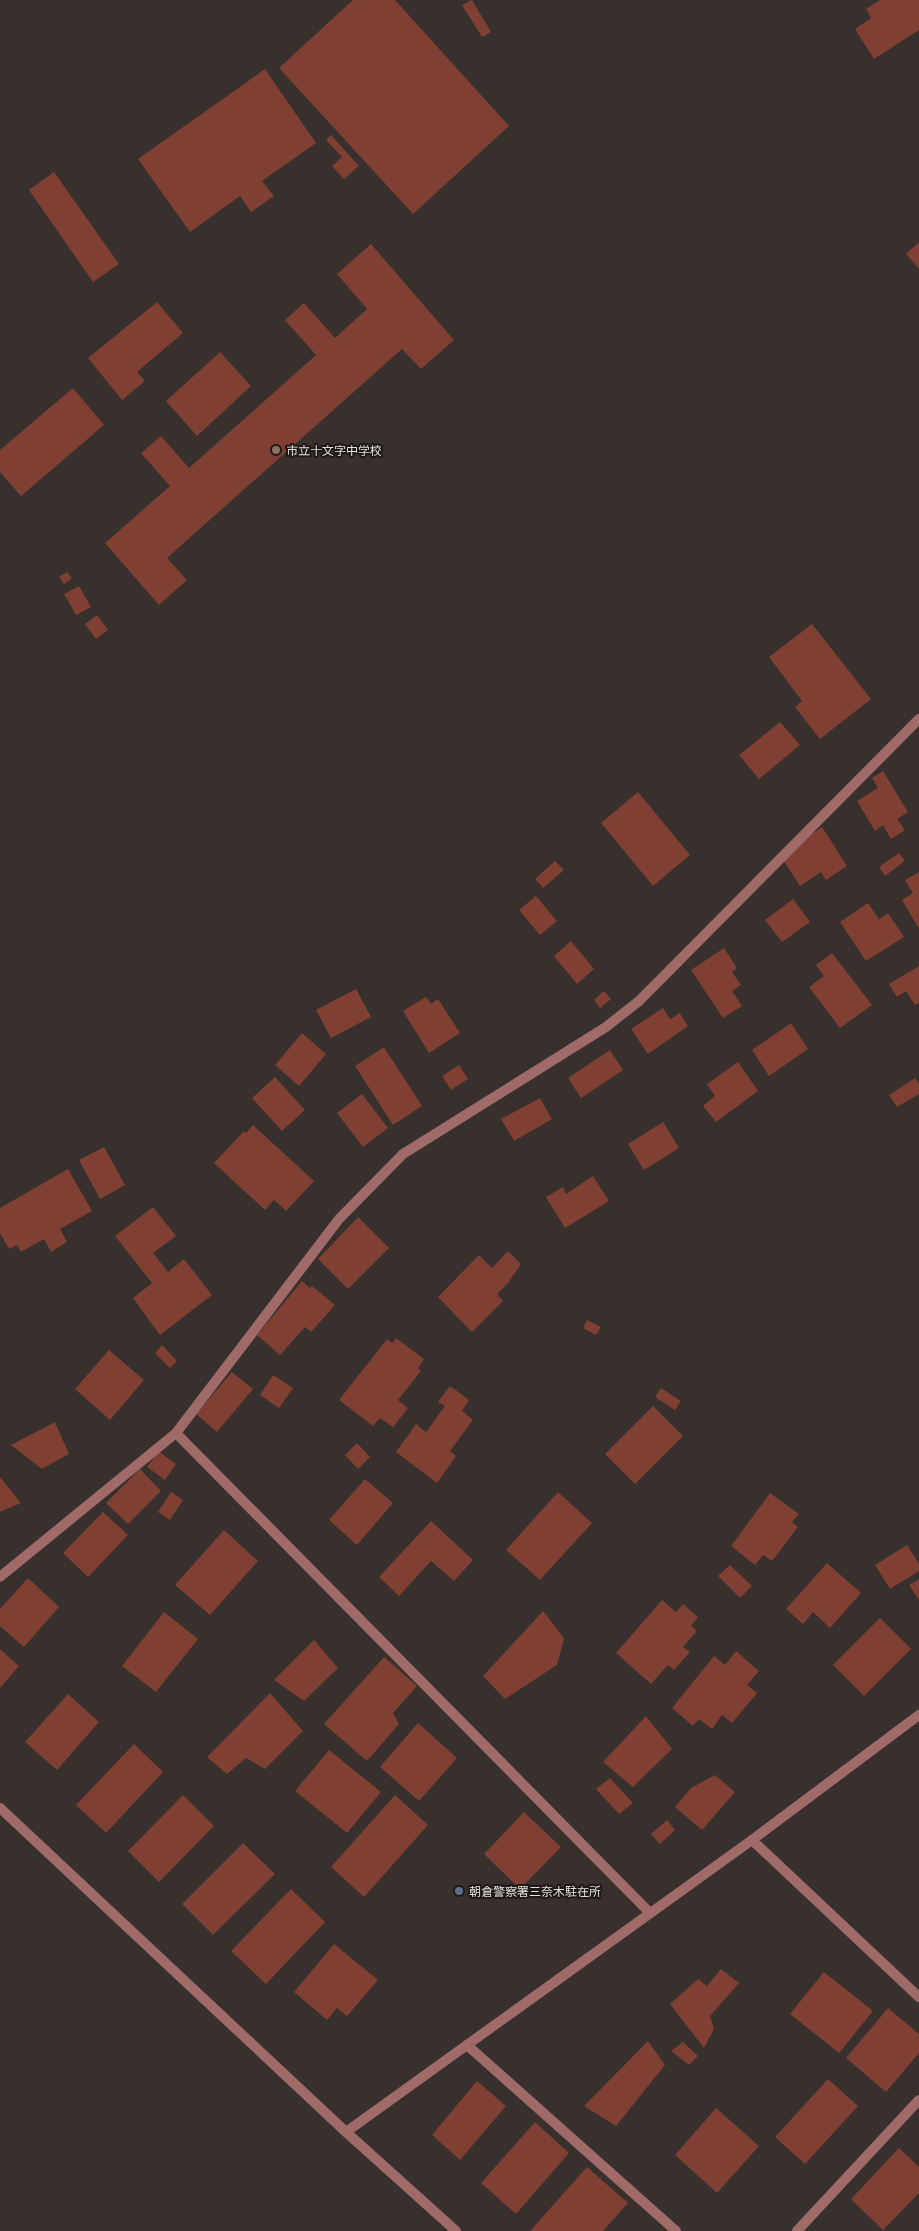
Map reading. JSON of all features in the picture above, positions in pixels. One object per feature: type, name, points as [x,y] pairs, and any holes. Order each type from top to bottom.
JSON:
[{"type":"street","points":[[0,1576],[176,1433],[339,1219],[403,1154],[606,1027],[639,1001],[919,719]]},
{"type":"street","points":[[176,1433],[650,1913]]},
{"type":"street","points":[[346,2132],[752,1840],[919,1715]]},
{"type":"street","points":[[0,1808],[346,2132],[456,2231]]},
{"type":"street","points":[[752,1840],[919,1997]]},
{"type":"street","points":[[467,2045],[676,2231]]},
{"type":"street","points":[[797,2231],[919,2100]]},
{"type":"building","points":[[353,0],[395,0],[509,126],[413,214],[279,68]]},
{"type":"building","points":[[472,0],[491,32],[482,37],[462,5]]},
{"type":"building","points":[[880,0],[919,0],[919,30],[874,59],[855,29],[871,18],[866,9]]},
{"type":"building","points":[[265,69],[316,143],[262,181],[274,196],[251,212],[240,196],[190,232],[138,159]]},
{"type":"building","points":[[331,135],[359,166],[344,179],[332,166],[342,157],[326,140]]},
{"type":"building","points":[[54,172],[119,264],[93,282],[29,190]]},
{"type":"building","points":[[919,242],[919,269],[906,254]]},
{"type":"building","points":[[371,244],[454,340],[421,369],[402,349],[167,558],[187,580],[159,605],[105,543],[170,486],[141,453],[161,436],[189,468],[316,355],[285,320],[304,303],[335,338],[367,309],[337,274]]},
{"type":"building","points":[[157,302],[183,333],[137,372],[145,381],[122,400],[88,358]]},
{"type":"building","points":[[220,352],[251,386],[197,436],[166,401]]},
{"type":"building","points":[[73,388],[104,425],[21,496],[0,472],[0,450]]},
{"type":"building","points":[[67,572],[72,578],[64,584],[59,577]]},
{"type":"building","points":[[79,586],[91,607],[76,615],[64,594]]},
{"type":"building","points":[[97,615],[108,630],[96,639],[85,624]]},
{"type":"building","points":[[812,624],[871,699],[820,739],[795,707],[802,701],[769,657]]},
{"type":"building","points":[[780,722],[800,745],[759,779],[739,755]]},
{"type":"building","points":[[883,771],[908,812],[897,819],[905,830],[891,839],[883,825],[875,831],[857,801],[878,788],[872,778]]},
{"type":"building","points":[[638,792],[690,855],[653,886],[601,823]]},
{"type":"building","points":[[822,827],[847,866],[826,880],[821,872],[800,886],[780,855]]},
{"type":"building","points":[[899,853],[905,861],[885,876],[879,867]]},
{"type":"building","points":[[555,861],[564,870],[543,888],[535,879]]},
{"type":"building","points":[[919,872],[919,929],[902,900],[913,893],[905,880]]},
{"type":"building","points":[[536,896],[557,921],[540,935],[519,910]]},
{"type":"building","points":[[793,899],[810,922],[782,942],[765,920]]},
{"type":"building","points":[[868,903],[879,919],[888,913],[904,937],[866,961],[840,922]]},
{"type":"building","points":[[571,941],[594,969],[577,984],[554,956]]},
{"type":"building","points":[[724,948],[737,968],[732,972],[741,985],[732,991],[742,1006],[723,1018],[691,970]]},
{"type":"building","points":[[832,953],[872,1005],[840,1028],[809,987],[824,976],[816,965]]},
{"type":"building","points":[[919,966],[919,1003],[915,1005],[906,991],[897,997],[889,984]]},
{"type":"building","points":[[356,989],[371,1017],[331,1038],[316,1010]]},
{"type":"building","points":[[604,991],[611,999],[600,1008],[594,1000]]},
{"type":"building","points":[[426,997],[431,1004],[438,999],[460,1033],[429,1053],[403,1011]]},
{"type":"building","points":[[663,1008],[670,1019],[680,1013],[688,1026],[648,1054],[631,1029]]},
{"type":"building","points":[[791,1023],[808,1049],[769,1076],[752,1050]]},
{"type":"building","points":[[302,1033],[326,1054],[299,1086],[275,1065]]},
{"type":"building","points":[[384,1047],[422,1106],[393,1125],[355,1066]]},
{"type":"building","points":[[610,1050],[623,1070],[581,1098],[568,1078]]},
{"type":"building","points":[[738,1062],[758,1091],[716,1122],[703,1106],[715,1096],[707,1084]]},
{"type":"building","points":[[459,1065],[468,1079],[451,1090],[442,1076]]},
{"type":"building","points":[[275,1077],[305,1110],[282,1131],[252,1098]]},
{"type":"building","points":[[915,1078],[919,1084],[919,1094],[897,1107],[889,1095]]},
{"type":"building","points":[[362,1094],[388,1128],[363,1147],[337,1113]]},
{"type":"building","points":[[540,1098],[552,1119],[514,1141],[501,1119]]},
{"type":"building","points":[[663,1122],[679,1148],[644,1170],[628,1144]]},
{"type":"building","points":[[253,1125],[314,1181],[286,1211],[274,1200],[265,1210],[214,1163],[244,1131],[246,1133]]},
{"type":"building","points":[[104,1147],[125,1185],[100,1199],[79,1160]]},
{"type":"building","points":[[68,1169],[92,1211],[60,1229],[67,1242],[51,1252],[44,1239],[21,1252],[17,1245],[9,1249],[0,1233],[0,1208]]},
{"type":"building","points":[[593,1176],[609,1201],[565,1228],[546,1197],[563,1187],[566,1194]]},
{"type":"building","points":[[153,1207],[176,1236],[153,1253],[168,1272],[184,1259],[212,1295],[160,1335],[133,1298],[152,1283],[115,1236]]},
{"type":"building","points":[[358,1217],[389,1248],[348,1289],[318,1259]]},
{"type":"building","points":[[508,1251],[521,1264],[508,1283],[497,1294],[503,1301],[472,1332],[438,1297],[479,1255],[492,1268]]},
{"type":"building","points":[[302,1281],[310,1288],[312,1286],[335,1305],[311,1332],[305,1327],[280,1355],[257,1335]]},
{"type":"building","points":[[587,1320],[601,1327],[596,1335],[583,1328]]},
{"type":"building","points":[[396,1338],[424,1359],[418,1368],[421,1371],[398,1400],[408,1408],[393,1427],[380,1418],[373,1426],[339,1400],[387,1339],[392,1343]]},
{"type":"building","points":[[162,1345],[177,1361],[170,1368],[155,1353]]},
{"type":"building","points":[[109,1350],[144,1380],[110,1420],[75,1389]]},
{"type":"building","points":[[232,1372],[253,1389],[217,1432],[196,1414]]},
{"type":"building","points":[[273,1375],[293,1388],[279,1408],[260,1395]]},
{"type":"building","points":[[450,1386],[469,1400],[462,1411],[473,1420],[450,1451],[456,1456],[437,1483],[396,1452],[416,1424],[426,1432],[445,1406],[438,1402]]},
{"type":"building","points":[[661,1388],[681,1401],[675,1410],[655,1397]]},
{"type":"building","points":[[653,1406],[683,1436],[635,1484],[605,1454]]},
{"type":"building","points":[[55,1422],[69,1454],[42,1469],[11,1445]]},
{"type":"building","points":[[357,1443],[370,1457],[358,1469],[345,1455]]},
{"type":"building","points":[[158,1451],[176,1464],[165,1480],[147,1467]]},
{"type":"building","points":[[140,1469],[161,1491],[128,1524],[106,1503]]},
{"type":"building","points":[[0,1477],[21,1503],[0,1512]]},
{"type":"building","points":[[365,1479],[393,1503],[357,1545],[329,1520]]},
{"type":"building","points":[[171,1492],[183,1500],[170,1520],[158,1512]]},
{"type":"building","points":[[558,1492],[592,1523],[540,1580],[506,1550]]},
{"type":"building","points":[[770,1493],[799,1514],[792,1522],[798,1527],[772,1561],[763,1555],[755,1565],[731,1546]]},
{"type":"building","points":[[103,1512],[128,1535],[88,1577],[63,1553]]},
{"type":"building","points":[[431,1521],[473,1560],[454,1581],[431,1561],[399,1596],[379,1577]]},
{"type":"building","points":[[224,1530],[258,1561],[210,1615],[175,1585]]},
{"type":"building","points":[[907,1545],[919,1564],[919,1571],[890,1589],[875,1565]]},
{"type":"building","points":[[827,1563],[861,1593],[830,1628],[813,1612],[803,1624],[786,1609]]},
{"type":"building","points":[[730,1565],[752,1586],[740,1598],[718,1576]]},
{"type":"building","points":[[28,1578],[59,1607],[24,1647],[0,1626],[0,1609]]},
{"type":"building","points":[[919,1579],[919,1600],[909,1585]]},
{"type":"building","points":[[662,1600],[676,1612],[683,1604],[698,1617],[691,1626],[697,1631],[683,1647],[690,1652],[674,1670],[668,1665],[651,1684],[616,1653]]},
{"type":"building","points":[[543,1611],[564,1638],[557,1665],[505,1699],[483,1676]]},
{"type":"building","points":[[164,1612],[198,1639],[156,1692],[122,1666]]},
{"type":"building","points":[[880,1618],[911,1649],[864,1696],[833,1665]]},
{"type":"building","points":[[314,1640],[338,1668],[304,1701],[274,1680]]},
{"type":"building","points":[[0,1649],[19,1666],[0,1688]]},
{"type":"building","points":[[736,1651],[759,1671],[747,1685],[757,1693],[732,1723],[722,1715],[712,1729],[699,1719],[693,1726],[672,1708],[714,1656],[725,1665]]},
{"type":"building","points":[[384,1657],[417,1686],[393,1713],[399,1724],[367,1761],[324,1724]]},
{"type":"building","points":[[270,1693],[303,1731],[265,1769],[246,1758],[227,1774],[207,1757]]},
{"type":"building","points":[[68,1694],[99,1722],[57,1770],[25,1742]]},
{"type":"building","points":[[646,1716],[672,1749],[633,1787],[603,1762]]},
{"type":"building","points":[[418,1723],[457,1758],[419,1801],[380,1767]]},
{"type":"building","points":[[134,1744],[163,1772],[106,1833],[76,1805]]},
{"type":"building","points":[[329,1750],[381,1792],[347,1833],[295,1791]]},
{"type":"building","points":[[715,1775],[735,1792],[702,1830],[675,1807],[691,1788]]},
{"type":"building","points":[[610,1778],[633,1803],[619,1814],[596,1789]]},
{"type":"building","points":[[183,1795],[214,1826],[159,1882],[128,1851]]},
{"type":"building","points":[[395,1795],[428,1825],[364,1897],[331,1867]]},
{"type":"building","points":[[524,1812],[561,1847],[520,1889],[484,1854]]},
{"type":"building","points":[[667,1820],[675,1830],[660,1844],[651,1834]]},
{"type":"building","points":[[243,1843],[275,1874],[213,1935],[182,1904]]},
{"type":"building","points":[[291,1889],[325,1922],[266,1984],[231,1951]]},
{"type":"building","points":[[334,1944],[378,1980],[347,2016],[337,2008],[327,2020],[294,1992]]},
{"type":"building","points":[[721,1969],[739,1983],[710,2016],[714,2029],[704,2048],[670,2004],[698,1979],[707,1986]]},
{"type":"building","points":[[824,1972],[873,2011],[839,2053],[790,2014]]},
{"type":"building","points":[[888,2008],[919,2034],[919,2053],[886,2092],[846,2058]]},
{"type":"building","points":[[648,2041],[665,2065],[616,2126],[584,2106]]},
{"type":"building","points":[[683,2042],[698,2056],[689,2065],[671,2051]]},
{"type":"building","points":[[828,2079],[858,2106],[805,2164],[775,2137]]},
{"type":"building","points":[[477,2081],[506,2106],[460,2160],[432,2135]]},
{"type":"building","points":[[716,2108],[759,2146],[717,2193],[675,2155]]},
{"type":"building","points":[[535,2122],[569,2153],[516,2214],[481,2183]]},
{"type":"building","points":[[899,2148],[919,2167],[919,2193],[883,2230],[851,2199]]},
{"type":"building","points":[[587,2167],[628,2203],[603,2231],[530,2231]]},
{"type":"place","name":"市立十文字中学校","points":[[276,450]]},
{"type":"place","name":"朝倉警察署三奈木駐在所","points":[[459,1891]]}]
